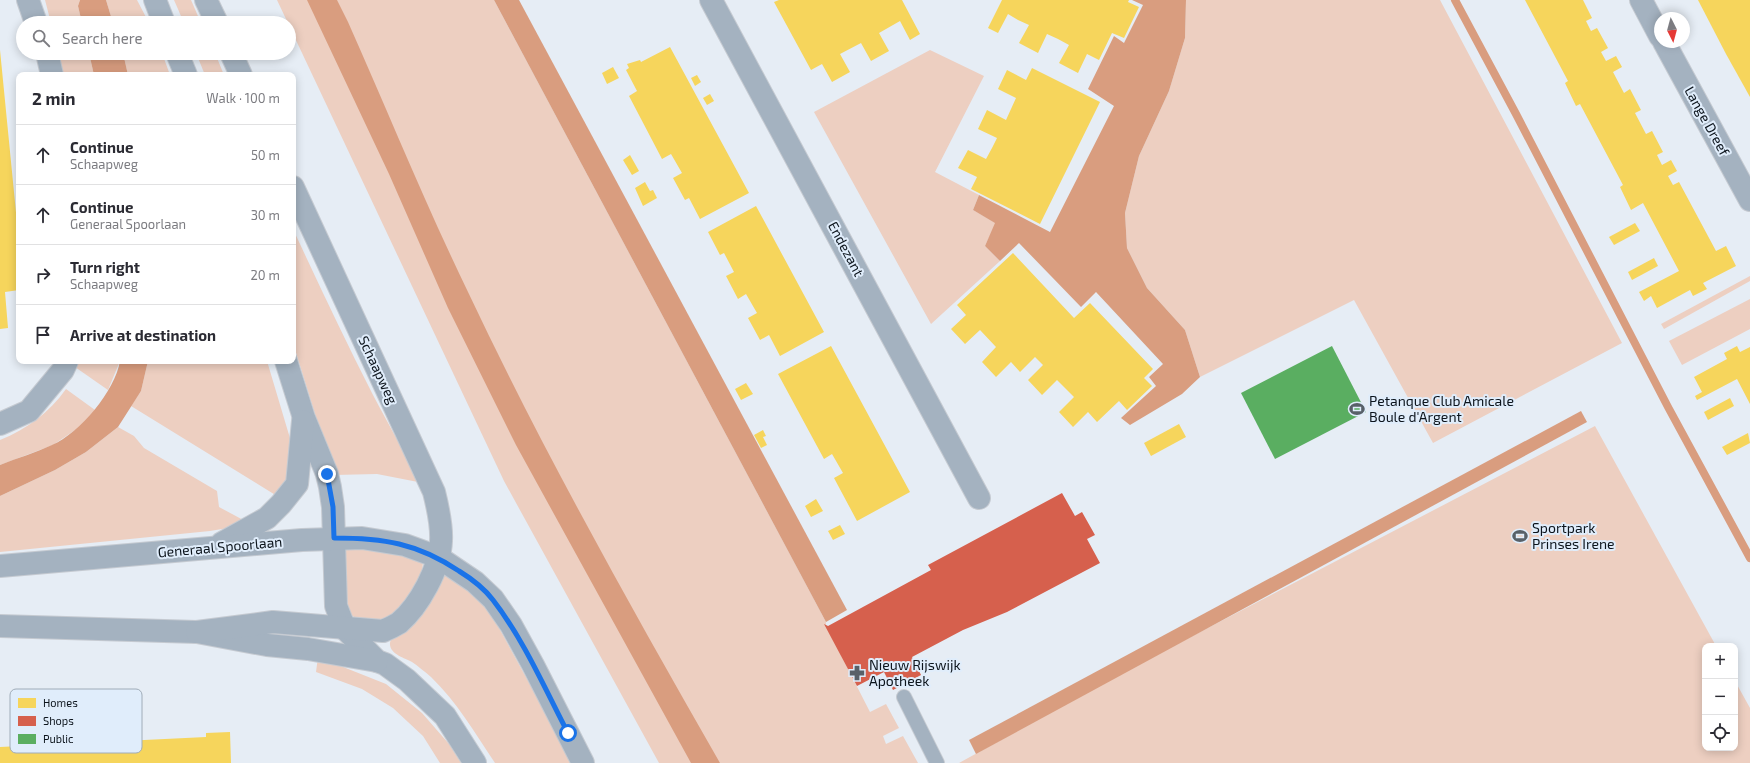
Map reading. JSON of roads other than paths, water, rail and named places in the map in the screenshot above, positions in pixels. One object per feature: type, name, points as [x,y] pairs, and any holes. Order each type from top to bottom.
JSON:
[{"type":"street","points":[[28,0],[34,16]]},
{"type":"street","points":[[155,0],[161,16]]},
{"type":"street","points":[[206,0],[214,16]]},
{"type":"street","name":"Endezant","points":[[711,0],[980,498]]},
{"type":"street","points":[[1641,0],[1654,25]]},
{"type":"street","name":"Lange Dreef","points":[[1667,48],[1750,200]]},
{"type":"street","points":[[49,60],[51,72]]},
{"type":"street","points":[[180,60],[185,72]]},
{"type":"street","points":[[234,60],[240,72]]},
{"type":"street","name":"Schaapweg","points":[[196,632],[273,622],[383,631],[398,624],[412,611],[425,590],[438,557],[441,543],[441,529],[434,492],[296,193]]},
{"type":"street","points":[[287,364],[304,418],[327,474],[333,507],[336,606],[345,629],[377,661]]},
{"type":"street","points":[[0,424],[29,411],[65,365]]},
{"type":"street","points":[[213,548],[267,518],[281,504],[296,484],[304,418]]},
{"type":"street","name":"Generaal Spoorlaan","points":[[0,566],[334,538],[362,538],[406,545],[438,557]]},
{"type":"street","points":[[438,557],[475,582],[493,599],[511,625],[583,763]]},
{"type":"street","points":[[0,626],[196,632],[267,645],[308,649],[377,661],[385,664],[407,680],[445,716],[475,763]]},
{"type":"lane","points":[[904,697],[937,763]]},
{"type":"waterway","points":[[1455,0],[1668,407],[1750,558]]},
{"type":"place","name":"Petanque Club Amicale Boule d'Argent","points":[[1357,409]]},
{"type":"place","name":"Sportpark Prinses Irene","points":[[1520,536]]},
{"type":"place","name":"Nieuw Rijswijk Apotheek","points":[[857,673]]}]
